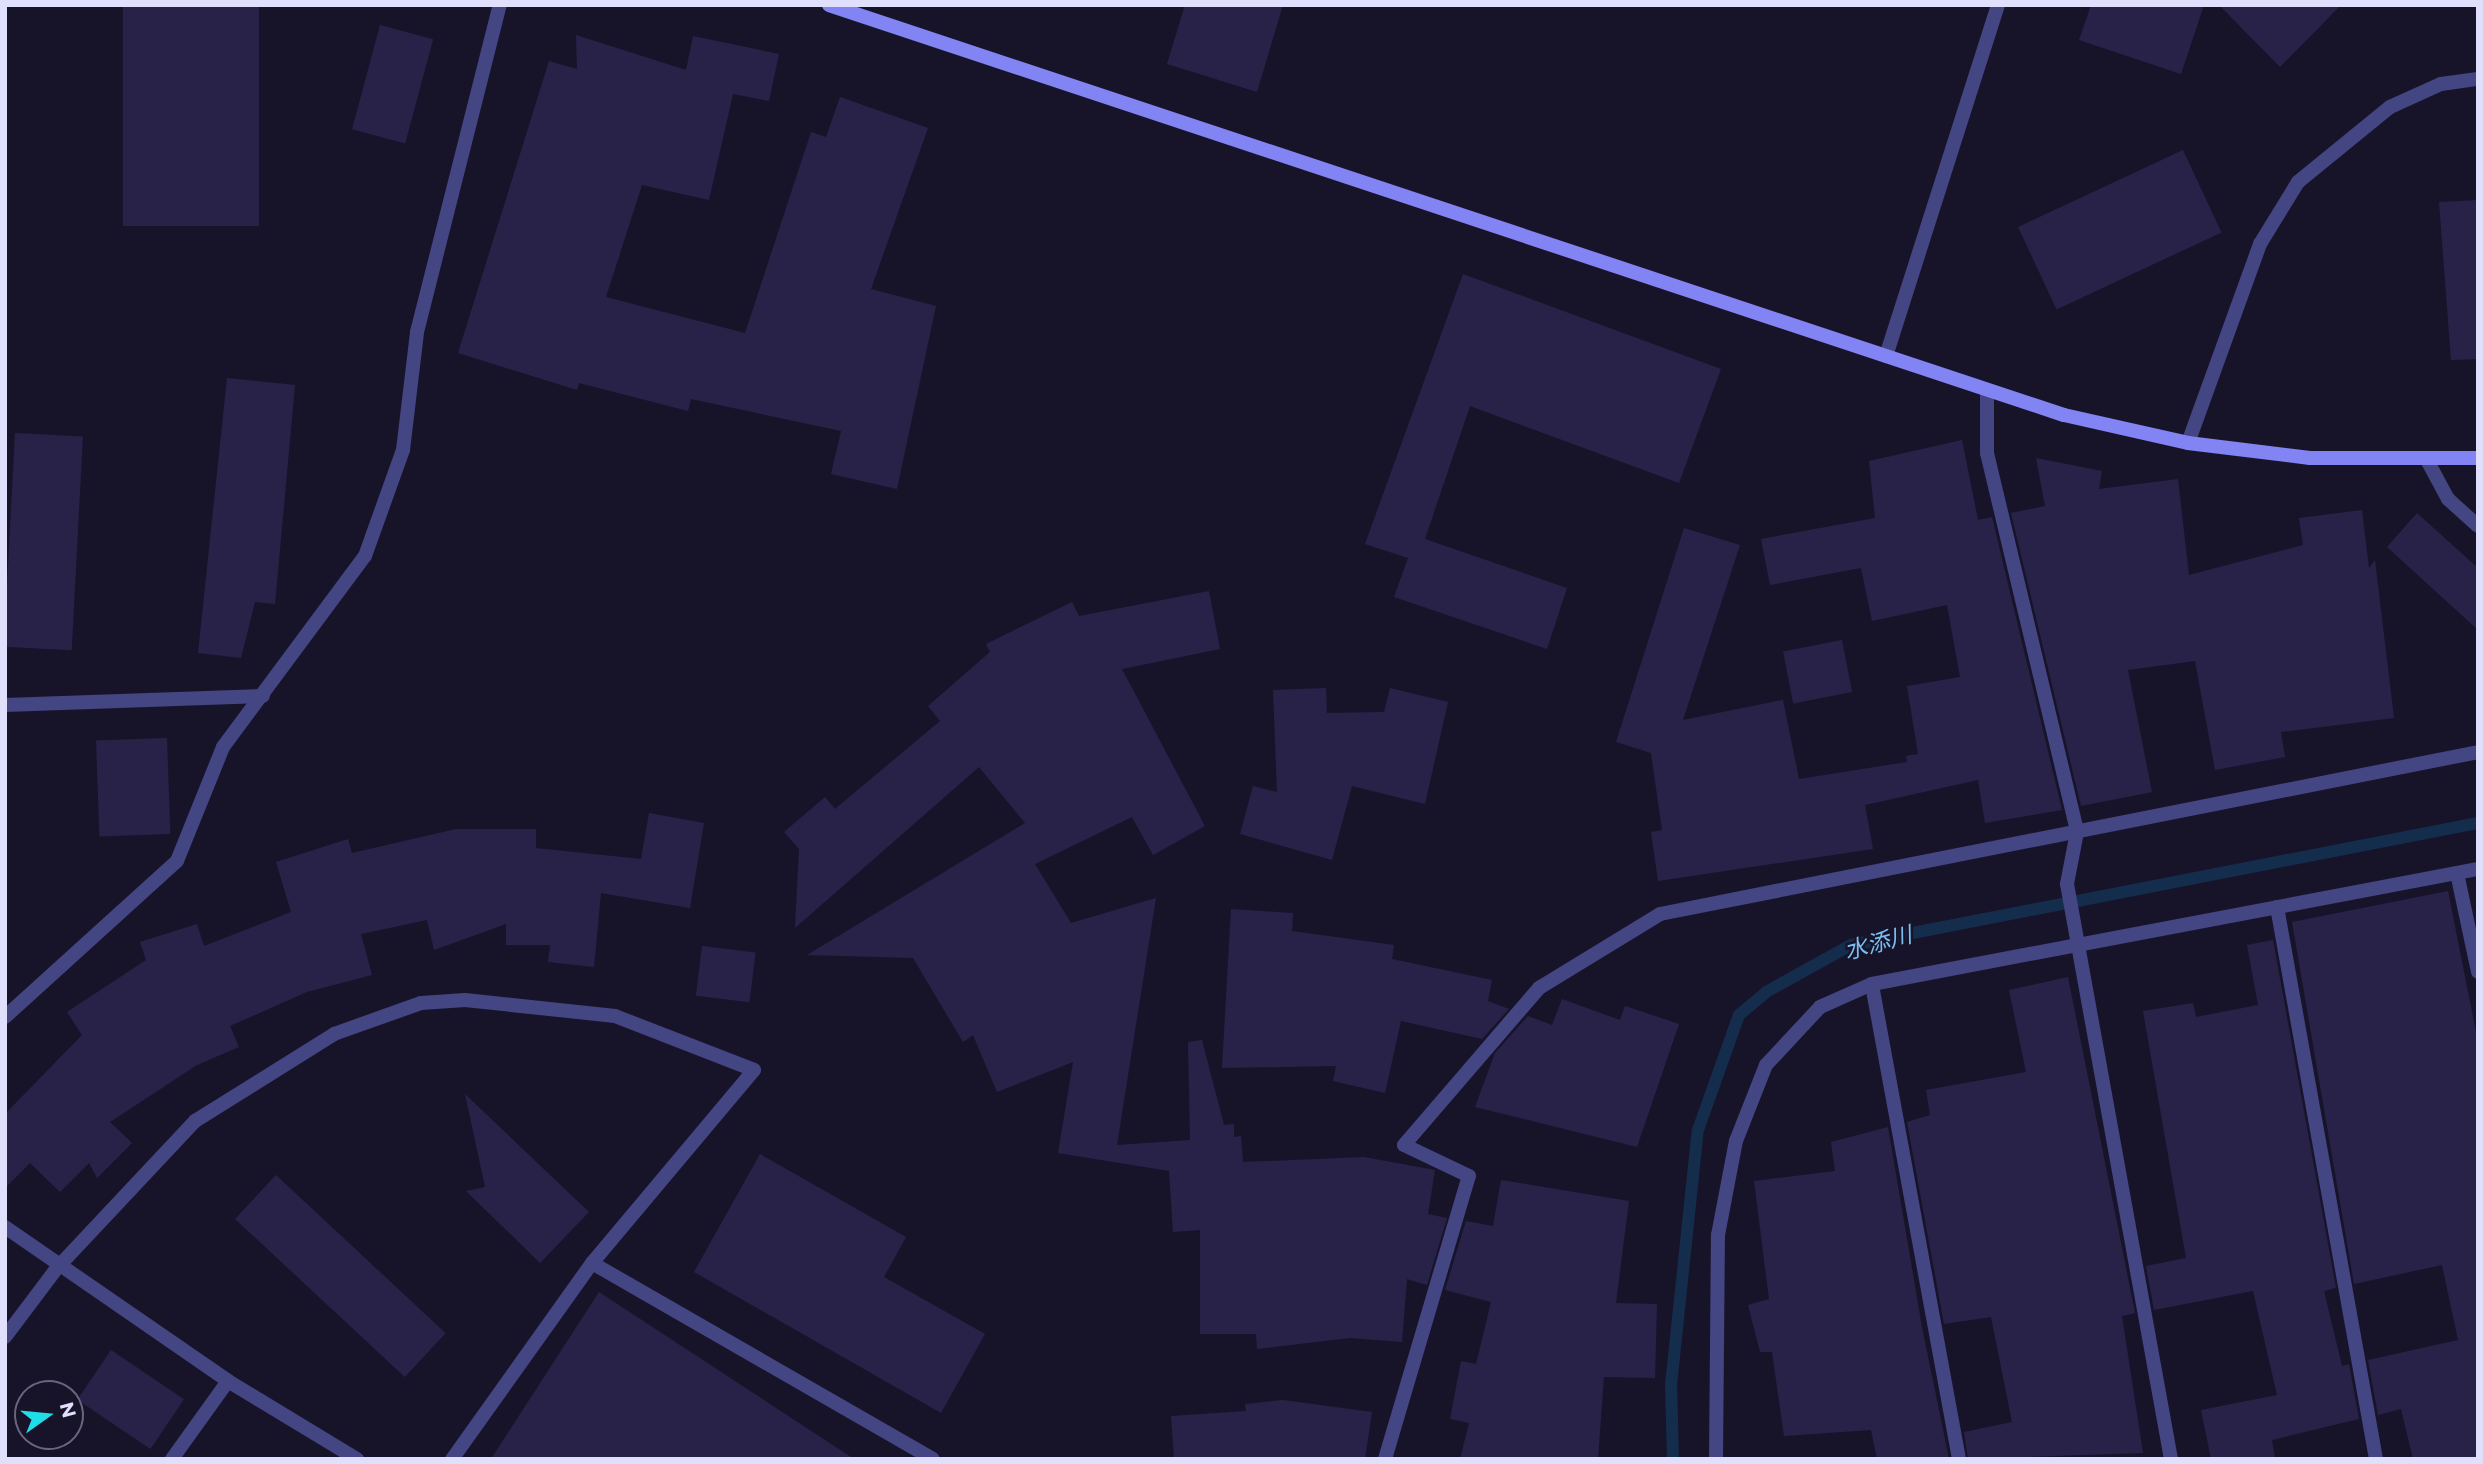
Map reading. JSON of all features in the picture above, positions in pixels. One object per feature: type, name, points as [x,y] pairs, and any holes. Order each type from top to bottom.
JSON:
[{"type":"street","points":[[5,1017],[177,861],[223,747],[365,556],[403,450],[417,332],[500,5]]},
{"type":"street","points":[[829,5],[1987,390],[2188,443],[2310,458],[2478,458]]},
{"type":"street","points":[[1886,356],[1998,5]]},
{"type":"street","points":[[2188,443],[2260,244],[2298,182],[2390,107],[2441,84],[2478,79]]},
{"type":"street","points":[[1987,390],[1987,453],[2077,832],[2067,884],[2171,1459]]},
{"type":"street","points":[[2427,460],[2448,499],[2478,526]]},
{"type":"street","points":[[5,705],[263,696]]},
{"type":"street","points":[[1385,1459],[1469,1176],[1404,1145],[1539,988],[1660,914],[2478,751]]},
{"type":"street","points":[[1716,1459],[1718,1235],[1736,1140],[1766,1065],[1820,1007],[1872,984],[2077,942],[2478,869]]},
{"type":"street","points":[[2457,873],[2478,972]]},
{"type":"street","points":[[2277,907],[2376,1459]]},
{"type":"street","points":[[1872,984],[1959,1459]]},
{"type":"street","points":[[5,1337],[57,1268],[195,1121],[334,1034],[421,1003],[466,1000],[615,1016],[754,1070],[592,1263],[452,1459]]},
{"type":"street","points":[[5,1227],[57,1268],[228,1381],[357,1459]]},
{"type":"street","points":[[592,1263],[933,1459]]},
{"type":"street","points":[[172,1459],[228,1381]]},
{"type":"building","points":[[123,5],[259,5],[259,226],[123,226]]},
{"type":"building","points":[[1185,5],[1283,5],[1257,92],[1167,64]]},
{"type":"building","points":[[2091,5],[2204,5],[2181,74],[2079,40]]},
{"type":"building","points":[[2219,5],[2341,5],[2280,67]]},
{"type":"building","points":[[380,25],[433,39],[405,144],[352,129]]},
{"type":"building","points":[[576,35],[686,70],[693,36],[779,54],[769,101],[733,94],[709,200],[642,185],[606,297],[745,333],[811,132],[826,137],[840,97],[928,128],[871,289],[936,306],[897,489],[831,474],[841,431],[691,399],[688,411],[579,383],[577,390],[458,353],[549,61],[577,69]]},
{"type":"building","points":[[2183,150],[2221,232],[2057,309],[2018,227]]},
{"type":"building","points":[[2478,200],[2478,359],[2451,360],[2439,202]]},
{"type":"building","points":[[1463,274],[1721,369],[1679,483],[1470,406],[1425,539],[1567,588],[1547,649],[1394,597],[1408,558],[1365,544]]},
{"type":"building","points":[[227,378],[295,385],[275,604],[255,602],[241,658],[198,653]]},
{"type":"building","points":[[15,433],[83,437],[72,650],[5,647]]},
{"type":"building","points":[[1962,440],[1978,520],[1992,517],[2062,810],[1985,823],[1978,780],[1865,805],[1873,849],[1658,881],[1651,832],[1662,830],[1651,753],[1616,742],[1684,528],[1740,545],[1683,720],[1783,700],[1799,779],[1907,762],[1906,756],[1918,754],[1907,686],[1960,677],[1947,605],[1872,621],[1861,568],[1770,585],[1761,539],[1875,518],[1869,461]]},
{"type":"building","points":[[2036,458],[2102,471],[2099,489],[2178,479],[2189,575],[2303,545],[2299,518],[2362,510],[2369,568],[2375,560],[2394,718],[2281,732],[2285,757],[2215,770],[2195,661],[2128,670],[2152,792],[2081,806],[2011,513],[2045,506]]},
{"type":"building","points":[[2417,513],[2478,568],[2478,630],[2387,547]]},
{"type":"building","points":[[1209,591],[1220,649],[1122,669],[1205,826],[1153,855],[1132,817],[1035,864],[1071,923],[1156,898],[1117,1145],[1190,1140],[1188,1042],[1202,1040],[1224,1125],[1234,1124],[1234,1137],[1241,1136],[1243,1162],[1364,1157],[1435,1170],[1428,1214],[1447,1218],[1427,1285],[1407,1279],[1402,1342],[1350,1338],[1257,1349],[1256,1334],[1200,1334],[1200,1230],[1173,1232],[1169,1171],[1058,1153],[1073,1062],[997,1092],[973,1035],[963,1042],[913,958],[807,955],[1025,823],[979,767],[795,928],[799,849],[784,832],[825,797],[835,809],[940,721],[928,706],[990,652],[986,644],[1072,602],[1079,616]]},
{"type":"building","points":[[1842,640],[1852,692],[1793,703],[1783,651]]},
{"type":"building","points":[[1326,688],[1327,713],[1384,712],[1390,688],[1448,702],[1425,804],[1352,786],[1332,860],[1240,834],[1253,786],[1277,792],[1273,690]]},
{"type":"building","points":[[167,738],[170,834],[99,836],[96,740]]},
{"type":"building","points":[[649,813],[704,823],[690,908],[601,893],[594,967],[548,962],[550,945],[506,945],[506,924],[434,950],[427,920],[361,934],[372,975],[307,992],[230,1026],[239,1047],[197,1065],[110,1122],[132,1143],[97,1178],[89,1163],[60,1192],[30,1163],[5,1188],[5,1114],[82,1035],[67,1012],[146,960],[140,942],[197,924],[204,946],[291,912],[276,862],[348,839],[352,853],[456,829],[536,829],[536,848],[641,859]]},
{"type":"building","points":[[2448,891],[2478,1042],[2478,1459],[2413,1459],[2401,1409],[2378,1415],[2368,1360],[2458,1340],[2442,1265],[2354,1284],[2292,922]]},
{"type":"building","points":[[1231,909],[1293,913],[1292,931],[1394,945],[1392,959],[1492,980],[1488,1001],[1509,1009],[1482,1039],[1401,1021],[1385,1093],[1333,1081],[1336,1066],[1222,1068]]},
{"type":"building","points":[[2273,940],[2336,1288],[2324,1291],[2342,1366],[2349,1364],[2359,1419],[2272,1440],[2275,1459],[2211,1459],[2201,1410],[2277,1395],[2253,1291],[2154,1310],[2146,1266],[2186,1258],[2143,1011],[2193,1003],[2196,1017],[2258,1005],[2247,945]]},
{"type":"building","points":[[702,946],[756,953],[750,1002],[696,996]]},
{"type":"building","points":[[2068,977],[2135,1313],[2122,1316],[2143,1453],[1968,1459],[1964,1432],[2012,1422],[1991,1317],[1944,1324],[1907,1122],[1930,1115],[1926,1090],[2026,1072],[2009,990]]},
{"type":"building","points":[[1562,999],[1620,1020],[1625,1006],[1679,1024],[1637,1147],[1475,1107],[1495,1053],[1528,1016],[1552,1025]]},
{"type":"building","points":[[465,1094],[589,1212],[540,1263],[466,1191],[485,1187]]},
{"type":"building","points":[[1888,1127],[1922,1327],[1949,1459],[1877,1459],[1871,1430],[1784,1436],[1772,1352],[1760,1352],[1748,1305],[1769,1299],[1754,1181],[1835,1171],[1831,1142]]},
{"type":"building","points":[[760,1154],[906,1237],[884,1277],[985,1334],[941,1413],[694,1272]]},
{"type":"building","points":[[276,1175],[446,1333],[405,1377],[235,1219]]},
{"type":"building","points":[[1501,1180],[1629,1201],[1616,1303],[1657,1304],[1655,1378],[1604,1377],[1598,1459],[1460,1459],[1469,1423],[1450,1419],[1461,1361],[1476,1364],[1491,1302],[1445,1290],[1466,1221],[1493,1226]]},
{"type":"building","points":[[599,1292],[854,1459],[491,1459]]},
{"type":"building","points":[[111,1350],[184,1399],[150,1449],[84,1404],[84,1390]]},
{"type":"building","points":[[1283,1400],[1372,1412],[1365,1459],[1174,1459],[1171,1416],[1246,1411],[1245,1404]]},
{"type":"waterway","name":"水添川","points":[[1673,1459],[1671,1385],[1698,1130],[1739,1015],[1766,992],[1851,945],[2478,823]]}]
